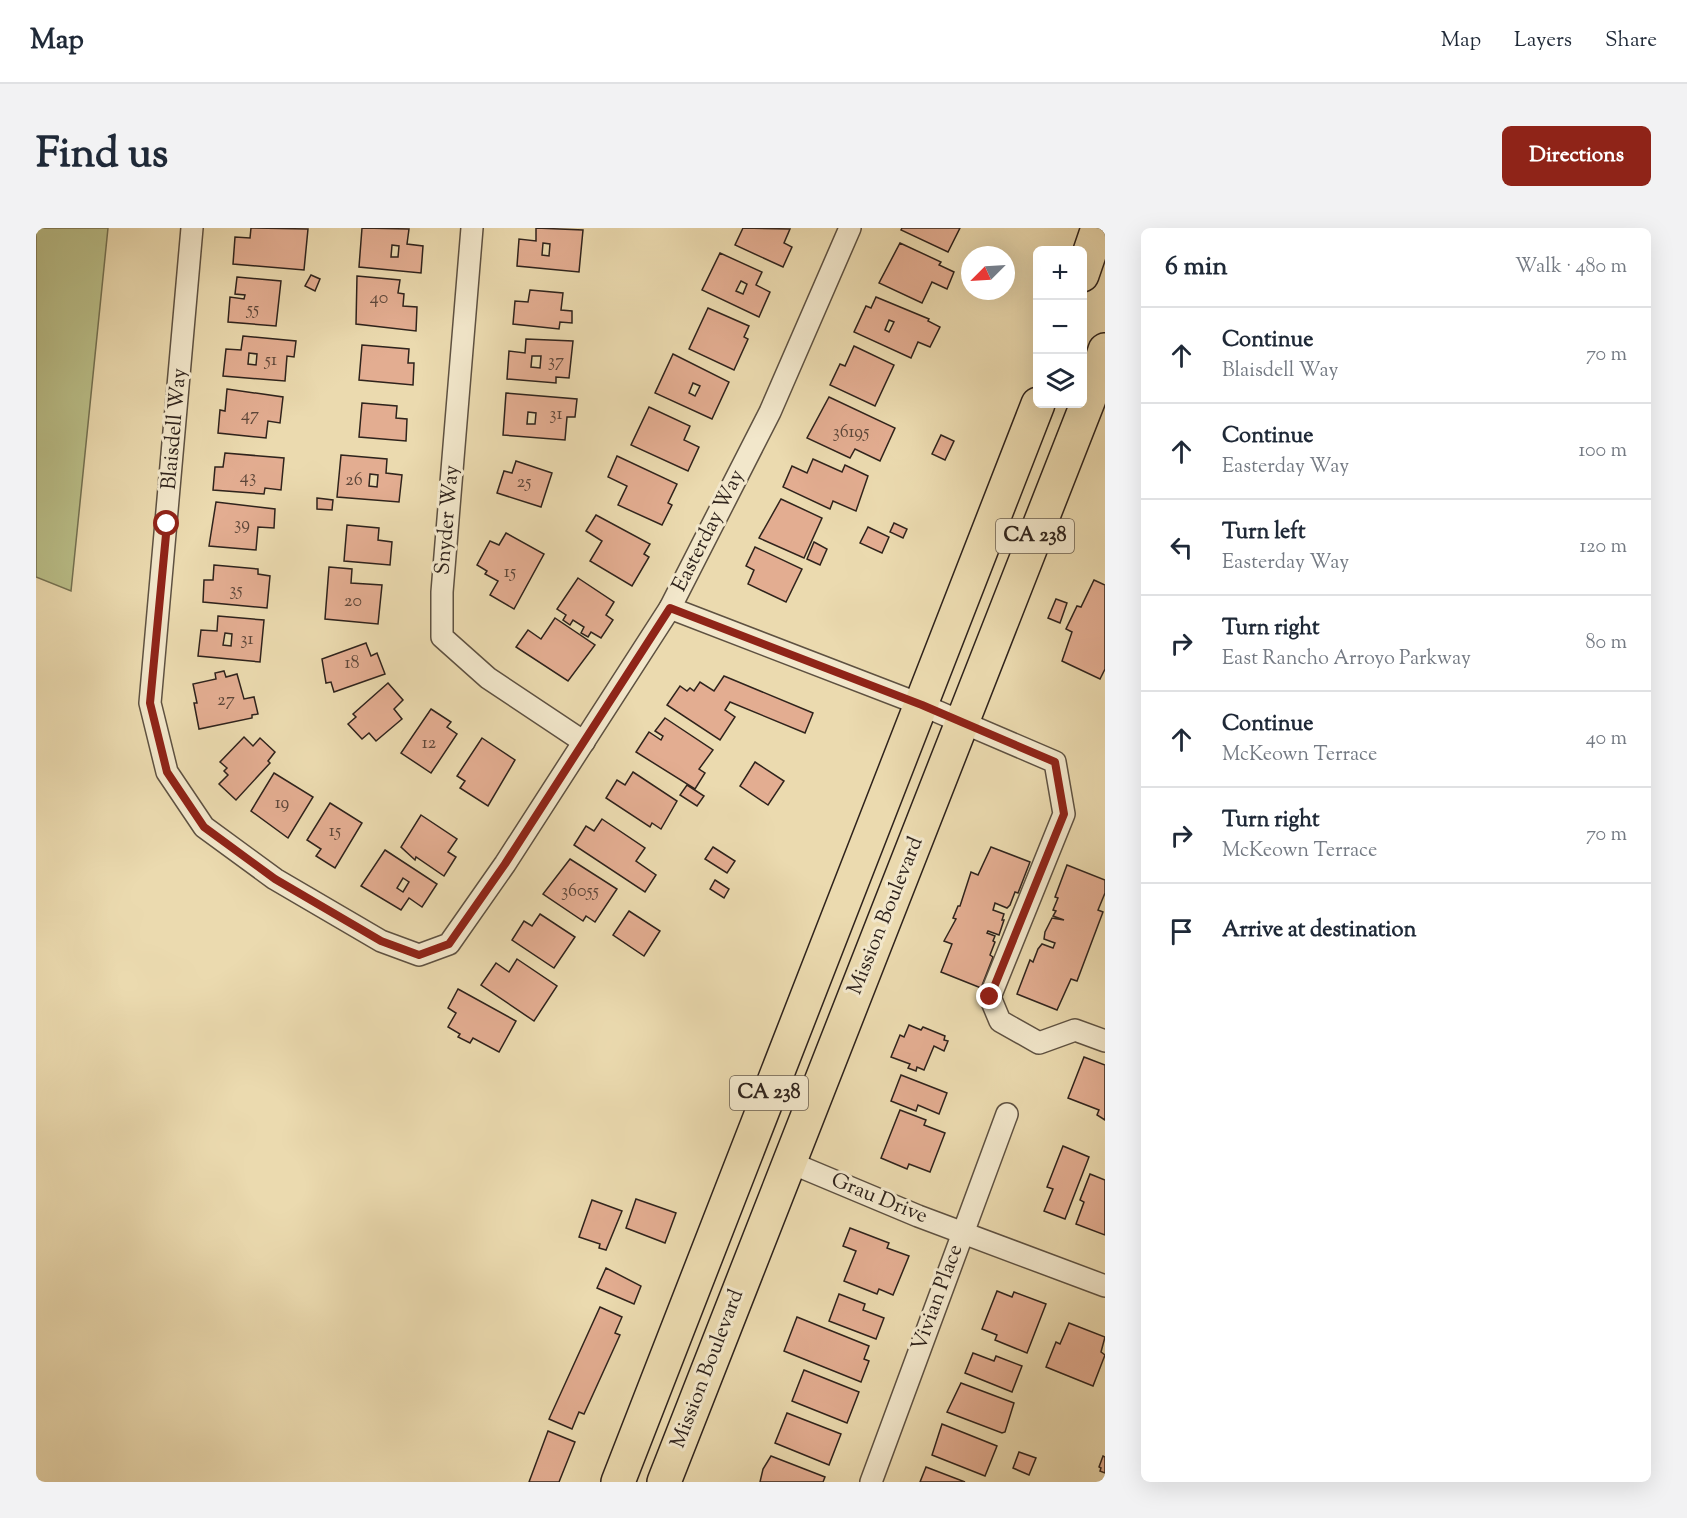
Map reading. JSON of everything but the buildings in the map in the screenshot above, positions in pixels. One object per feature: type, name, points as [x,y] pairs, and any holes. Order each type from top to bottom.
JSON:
[{"type":"main road","points":[[1087,262],[1098,228]]},
{"type":"main road","name":"Mission Boulevard","points":[[664,1482],[962,722],[1097,402],[1105,350]]},
{"type":"main road","name":"Mission Boulevard","points":[[618,1482],[1036,408]]},
{"type":"street","name":"Blaisdell Way","points":[[167,772],[150,703],[192,228]]},
{"type":"street","name":"Snyder Way","points":[[472,228],[442,592],[442,637],[488,678],[584,742]]},
{"type":"street","name":"Easterday Way","points":[[167,772],[204,827],[275,879],[381,941],[419,955],[449,944],[670,608],[770,412],[850,228]]},
{"type":"street","points":[[670,608],[922,705],[1055,762],[1064,814],[990,997],[1000,1021],[1039,1043],[1075,1030],[1105,1041]]},
{"type":"street","name":"Vivian Place","points":[[871,1482],[1006,1114]]},
{"type":"street","name":"Grau Drive","points":[[789,1162],[962,1232],[1105,1286]]},
{"type":"green space","points":[[36,228],[108,228],[71,591],[36,577]]},
{"type":"route","points":[[167,524],[150,703],[167,772],[204,827],[275,879],[381,941],[419,955],[449,944],[505,864],[670,608],[922,705],[1055,762],[1064,814],[990,997]]}]
